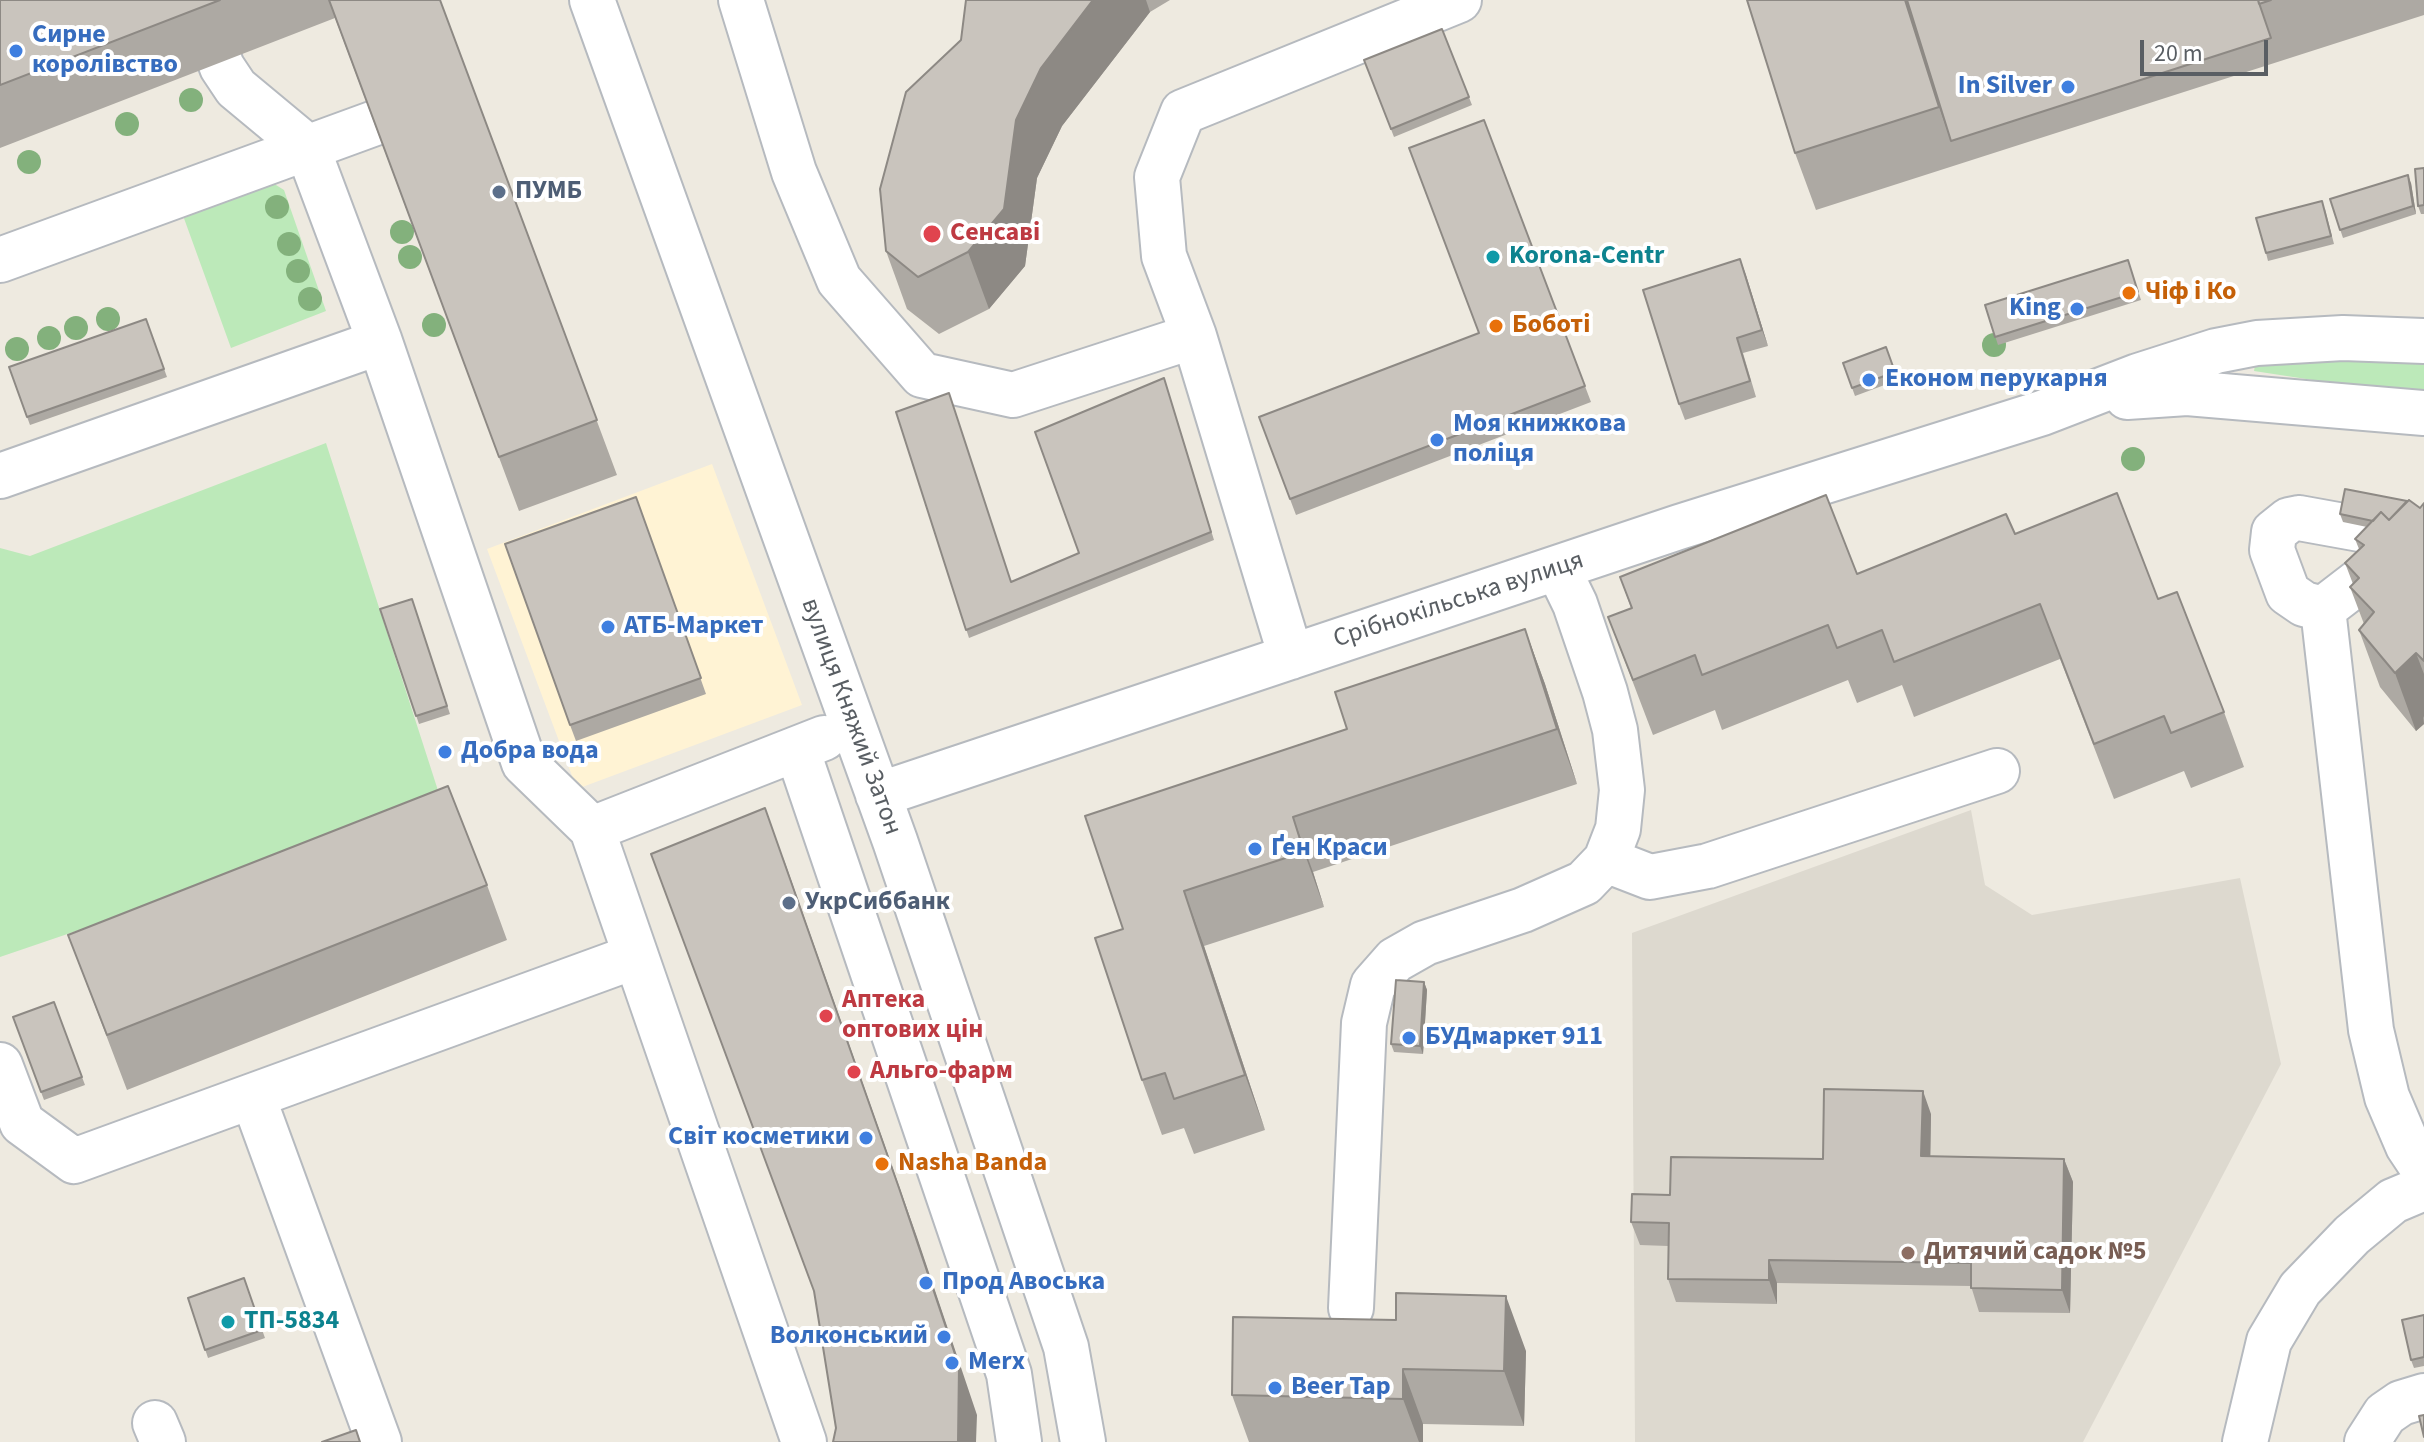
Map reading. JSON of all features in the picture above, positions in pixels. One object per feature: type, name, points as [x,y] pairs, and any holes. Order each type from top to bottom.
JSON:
[{"type":"street","points":[[197,0],[222,67],[236,88],[307,147],[380,342],[524,763],[592,829],[804,1442]]},
{"type":"street","name":"вулиця Княжий Затон","points":[[592,0],[878,795],[1066,1347],[1083,1442]]},
{"type":"street","points":[[741,0],[794,172],[839,280],[922,375],[1013,395],[1194,336]]},
{"type":"street","points":[[1291,657],[1194,336],[1164,256],[1157,177],[1183,112],[1459,0]]},
{"type":"street","points":[[0,260],[375,123]]},
{"type":"street","name":"Срібнокільська вулиця","points":[[878,795],[1694,522],[2042,413],[2138,376],[2216,351],[2257,343],[2343,338],[2424,341]]},
{"type":"street","points":[[0,476],[380,342]]},
{"type":"street","name":"Срібнокільська вулиця","points":[[2042,413],[2117,399],[2187,393],[2424,413]]},
{"type":"street","points":[[1351,1308],[1364,1023],[1373,985],[1395,960],[1425,943],[1523,910],[1584,883],[1606,860],[1618,829],[1622,790],[1615,730],[1575,604],[1558,569]]},
{"type":"street","points":[[2323,609],[2371,1030],[2387,1097],[2408,1146],[2424,1170]]},
{"type":"street","points":[[592,829],[854,727]]},
{"type":"street","points":[[797,749],[1009,1374],[1019,1442]]},
{"type":"street","points":[[1606,860],[1650,877],[1708,866],[1997,771]]},
{"type":"street","points":[[0,1065],[22,1123],[74,1161],[636,956]]},
{"type":"street","points":[[253,1097],[369,1438]]},
{"type":"street","points":[[2245,1442],[2269,1341],[2300,1289],[2352,1235],[2393,1201],[2424,1188]]},
{"type":"street","points":[[2367,1442],[2385,1414],[2401,1403],[2424,1396]]},
{"type":"shaded area","points":[[712,464],[802,705],[577,789],[487,549]]},
{"type":"shaded area","name":"Дитячий садок №5","points":[[1971,810],[1985,885],[2032,915],[2240,878],[2281,1064],[2083,1442],[1635,1442],[1632,933]]},
{"type":"green space","points":[[252,170],[284,190],[326,311],[231,348],[177,199]]},
{"type":"green space","points":[[2256,359],[2424,360],[2424,397],[2254,371]]},
{"type":"green space","points":[[326,443],[443,806],[0,957],[0,548],[30,556]]},
{"type":"building","points":[[0,0],[220,0],[0,85]]},
{"type":"building","points":[[329,0],[440,0],[597,420],[499,457]]},
{"type":"building","points":[[966,0],[1093,0],[1041,68],[1016,120],[1004,209],[968,252],[918,277],[886,251],[880,189],[906,92],[961,40]]},
{"type":"building","points":[[1747,0],[1905,0],[1939,107],[1795,153]]},
{"type":"building","name":"In Silver","points":[[1907,0],[2258,0],[2271,38],[1951,141]]},
{"type":"building","points":[[1442,29],[1469,97],[1391,129],[1364,60]]},
{"type":"building","name":"Korona-Centr","points":[[1484,120],[1585,386],[1290,499],[1259,417],[1479,333],[1409,148]]},
{"type":"building","points":[[2424,168],[2424,205],[2418,206],[2415,169]]},
{"type":"building","points":[[2408,175],[2413,206],[2340,230],[2330,199]]},
{"type":"building","points":[[2322,201],[2331,236],[2266,253],[2256,218]]},
{"type":"building","points":[[1740,259],[1762,330],[1737,338],[1750,381],[1679,404],[1643,290]]},
{"type":"building","points":[[2128,260],[2138,292],[1995,337],[1985,305]]},
{"type":"building","points":[[146,319],[164,369],[27,417],[9,367]]},
{"type":"building","points":[[1886,347],[1895,372],[1852,388],[1843,363]]},
{"type":"building","points":[[1164,378],[1211,532],[966,630],[896,412],[949,393],[1011,582],[1079,553],[1035,432]]},
{"type":"building","points":[[2345,489],[2407,501],[2389,520],[2381,512],[2373,521],[2340,514]]},
{"type":"building","points":[[2117,493],[2158,599],[2177,592],[2224,712],[2171,733],[2164,716],[2094,744],[2040,604],[1894,662],[1882,630],[1837,648],[1828,625],[1702,675],[1695,655],[1633,680],[1608,617],[1632,608],[1620,577],[1826,495],[1857,574],[2006,514],[2015,534]]},
{"type":"building","name":"АТБ-Маркет","points":[[636,497],[701,678],[570,725],[505,544]]},
{"type":"building","points":[[2409,500],[2420,508],[2424,503],[2424,661],[2416,653],[2395,673],[2359,630],[2374,612],[2350,587],[2359,578],[2345,563],[2364,545],[2355,539],[2381,512],[2389,520]]},
{"type":"building","points":[[412,599],[447,706],[416,716],[380,609]]},
{"type":"building","points":[[1525,629],[1557,729],[1293,817],[1304,852],[1184,891],[1245,1075],[1174,1099],[1165,1073],[1142,1080],[1095,938],[1123,929],[1085,816],[1347,729],[1335,692]]},
{"type":"building","points":[[448,786],[487,885],[107,1035],[68,935]]},
{"type":"building","points":[[765,808],[959,1366],[958,1442],[833,1442],[836,1428],[814,1291],[651,854]]},
{"type":"building","points":[[1396,980],[1424,982],[1420,1046],[1391,1044]]},
{"type":"building","points":[[54,1002],[82,1077],[41,1092],[13,1017]]},
{"type":"building","points":[[1824,1089],[1923,1091],[1921,1156],[2064,1159],[2062,1290],[1971,1288],[1971,1263],[1769,1260],[1769,1280],[1668,1279],[1669,1223],[1631,1222],[1632,1194],[1670,1195],[1671,1157],[1823,1159]]},
{"type":"building","name":"ТП-5834","points":[[244,1278],[262,1330],[205,1350],[188,1298]]},
{"type":"building","points":[[1396,1293],[1506,1296],[1504,1371],[1403,1369],[1403,1399],[1232,1395],[1233,1317],[1396,1320]]},
{"type":"building","points":[[2424,1315],[2424,1357],[2411,1360],[2402,1320]]},
{"type":"building","points":[[2424,1415],[2424,1437],[2419,1416]]},
{"type":"building","points":[[356,1430],[360,1442],[322,1442]]},
{"type":"place","name":"Сирне королівство","points":[[16,51]]},
{"type":"place","name":"In Silver","points":[[2068,87]]},
{"type":"place","name":"ПУМБ","points":[[499,192]]},
{"type":"place","name":"Сенсаві","points":[[932,234]]},
{"type":"place","name":"Korona-Centr","points":[[1493,257]]},
{"type":"place","name":"Чіф і Ко","points":[[2129,293]]},
{"type":"place","name":"King","points":[[2077,309]]},
{"type":"place","name":"Боботі","points":[[1496,326]]},
{"type":"place","name":"Економ перукарня","points":[[1869,380]]},
{"type":"place","name":"Моя книжкова поліця","points":[[1437,440]]},
{"type":"place","name":"АТБ-Маркет","points":[[608,627]]},
{"type":"place","name":"Добра вода","points":[[445,752]]},
{"type":"place","name":"Ґен Краси","points":[[1255,849]]},
{"type":"place","name":"УкрСиббанк","points":[[789,903]]},
{"type":"place","name":"Аптека оптових цін","points":[[826,1016]]},
{"type":"place","name":"БУДмаркет 911","points":[[1409,1038]]},
{"type":"place","name":"Альго-фарм","points":[[854,1072]]},
{"type":"place","name":"Світ косметики","points":[[866,1138]]},
{"type":"place","name":"Nasha Banda","points":[[882,1164]]},
{"type":"place","name":"Дитячий садок №5","points":[[1908,1253]]},
{"type":"place","name":"Прод Авоська","points":[[926,1283]]},
{"type":"place","name":"ТП-5834","points":[[228,1322]]},
{"type":"place","name":"Волконський","points":[[944,1337]]},
{"type":"place","name":"Merx","points":[[952,1363]]},
{"type":"place","name":"Beer Tap","points":[[1275,1388]]}]
